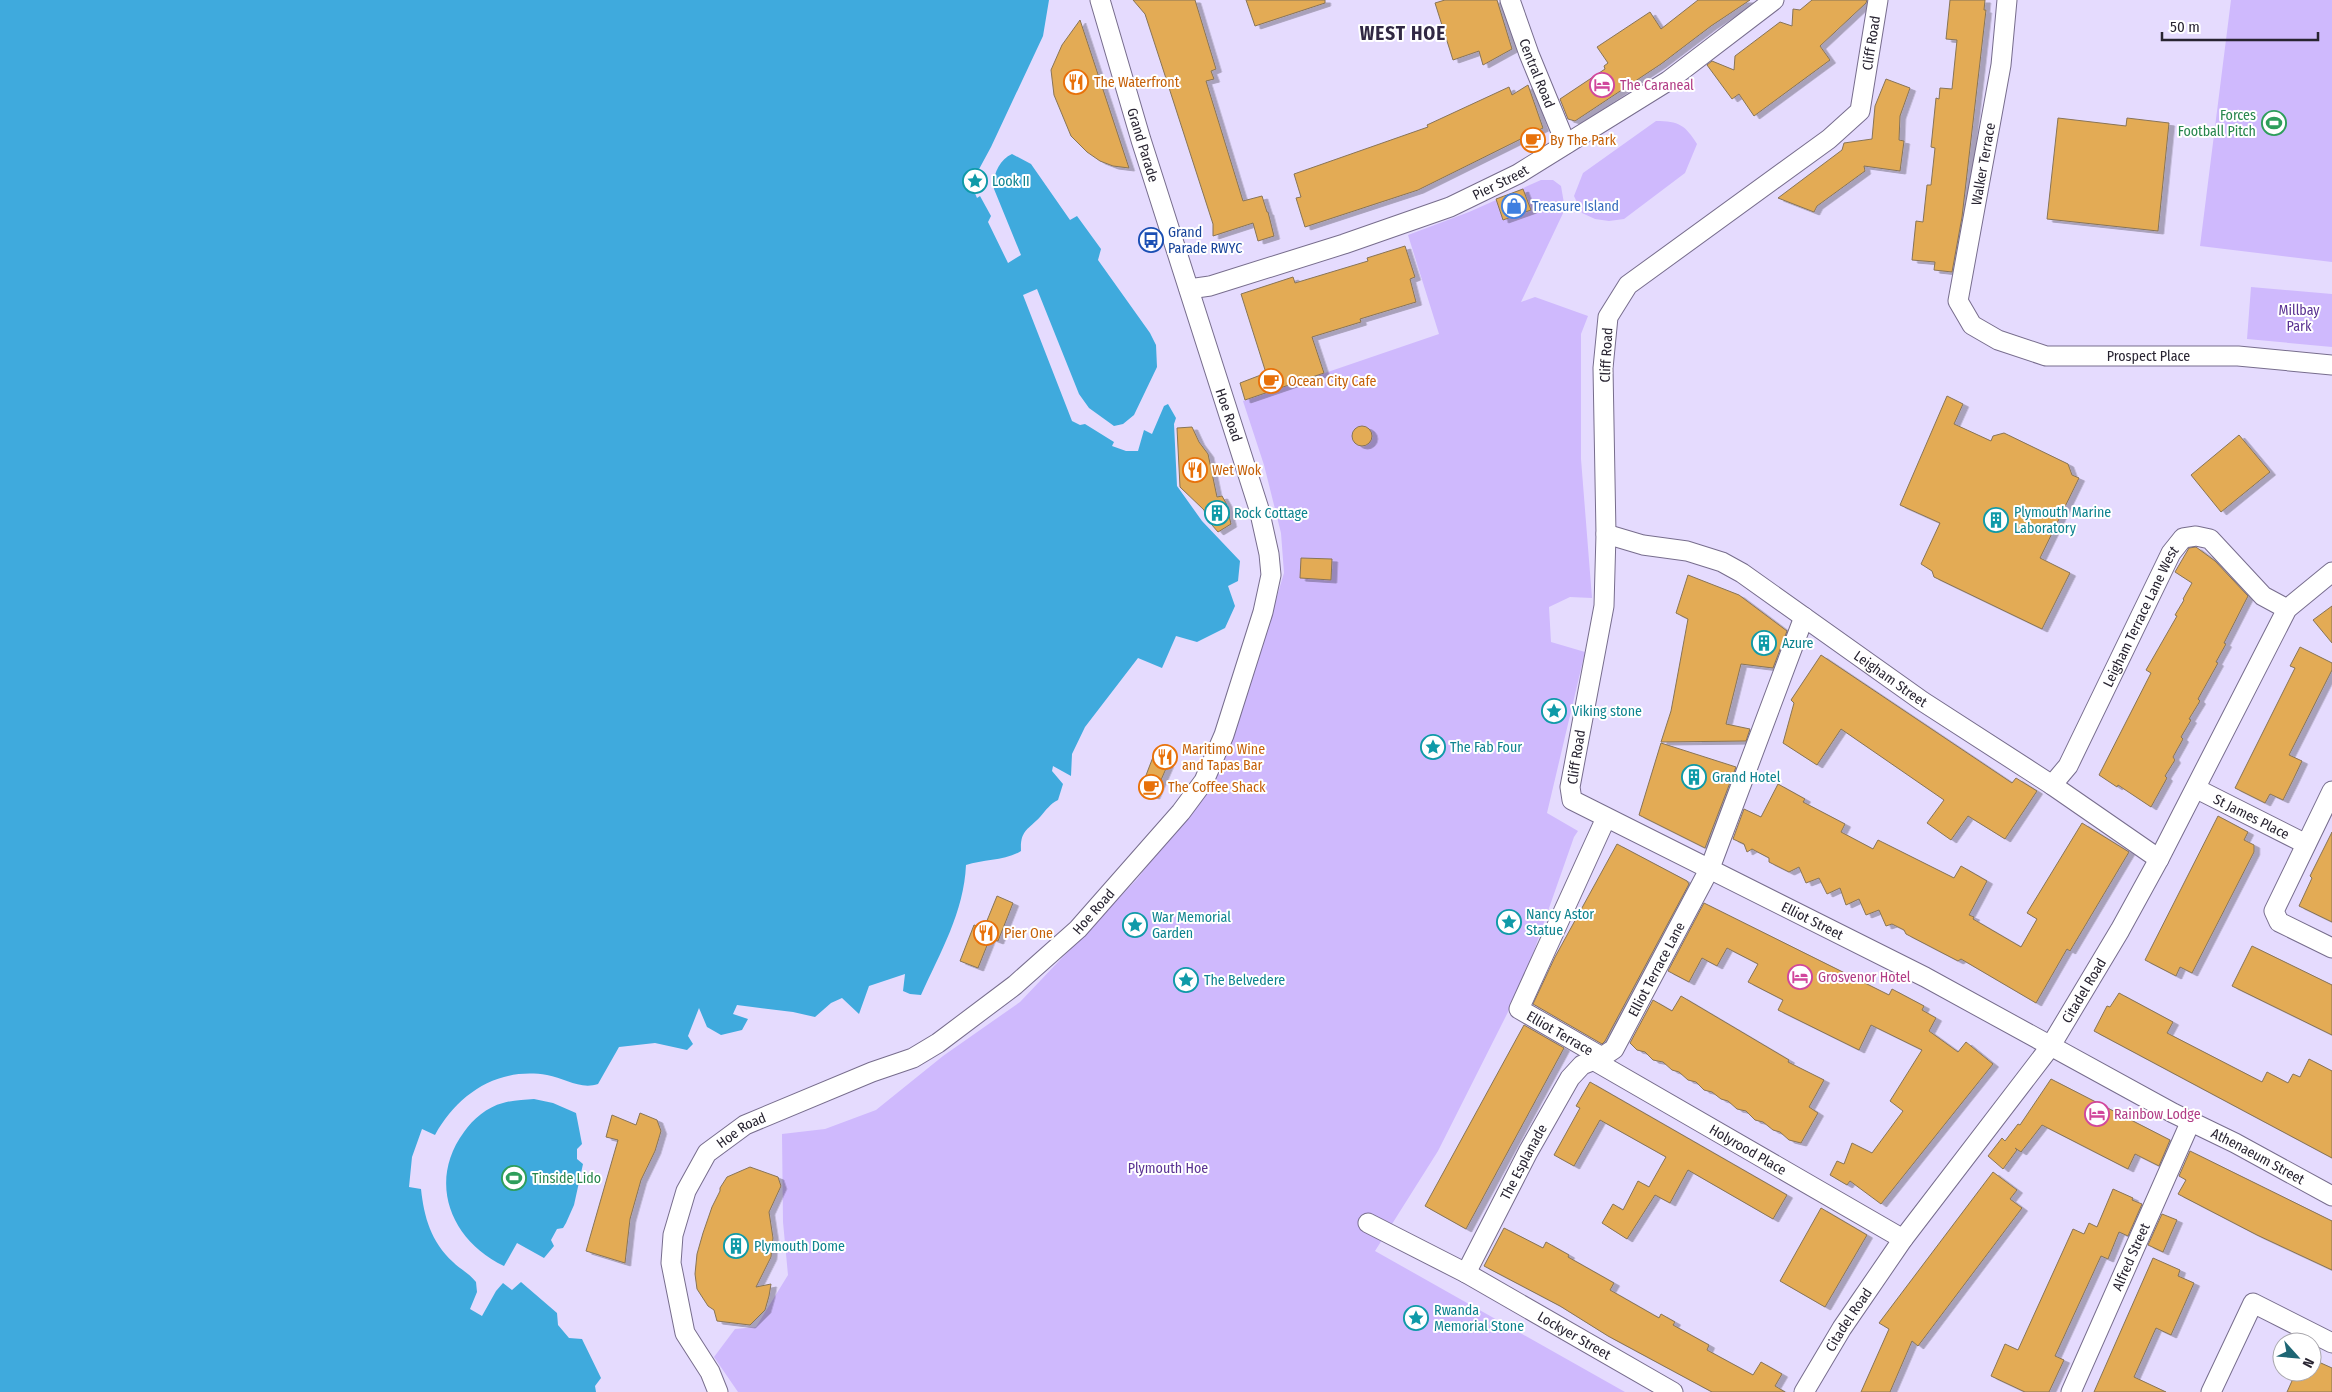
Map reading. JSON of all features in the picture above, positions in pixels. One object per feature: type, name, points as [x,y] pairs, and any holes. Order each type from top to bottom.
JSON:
[{"type":"street","name":"Grand Parade","points":[[1100,0],[1141,140],[1189,289]]},
{"type":"street","name":"Central Road","points":[[1510,0],[1529,54],[1566,144]]},
{"type":"street","name":"Pier Street","points":[[1189,289],[1210,286],[1300,258],[1450,207],[1518,174],[1668,81],[1774,0]]},
{"type":"street","name":"Cliff Road","points":[[1572,800],[1571,780],[1595,665],[1604,606],[1606,534],[1603,368],[1608,317],[1628,284],[1829,139],[1860,111],[1878,0]]},
{"type":"street","name":"Walker Terrace","points":[[1972,325],[1958,301],[2001,65],[2007,0]]},
{"type":"street","name":"Hoe Road","points":[[718,1392],[710,1372],[686,1333],[671,1263],[673,1234],[686,1191],[707,1153],[745,1125],[863,1076],[913,1058],[938,1043],[1015,985],[1078,929],[1180,812],[1204,781],[1224,735],[1263,612],[1271,576],[1270,554],[1259,509],[1189,289]]},
{"type":"street","name":"Prospect Place","points":[[1972,325],[1998,340],[2046,356],[2238,356],[2332,366]]},
{"type":"street","name":"Leigham Street","points":[[1606,534],[1643,545],[1687,550],[1722,562],[1742,573],[1922,701],[2052,785],[2160,859]]},
{"type":"street","name":"Leigham Terrace Lane West","points":[[2052,785],[2068,766],[2171,553],[2183,538],[2196,536],[2210,539],[2263,596],[2287,608]]},
{"type":"street","name":"Citadel Road","points":[[1804,1392],[1842,1328],[1903,1239],[2050,1047],[2160,859],[2287,608],[2332,572]]},
{"type":"street","name":"Elliot Terrace Lane","points":[[1597,1058],[1614,1049],[1710,868],[1804,617]]},
{"type":"street","name":"St James Place","points":[[2197,789],[2306,844]]},
{"type":"street","points":[[2332,791],[2274,911],[2279,922],[2332,948]]},
{"type":"street","name":"Elliot Street","points":[[1572,800],[1924,977],[2050,1047]]},
{"type":"street","name":"Elliot Terrace","points":[[1597,1058],[1519,1009],[1606,818]]},
{"type":"street","name":"Athenaeum Street","points":[[2050,1047],[2190,1123],[2234,1143],[2332,1196]]},
{"type":"street","name":"Holyrood Place","points":[[1597,1058],[1903,1239]]},
{"type":"street","name":"The Esplanade","points":[[1466,1273],[1528,1152],[1570,1078],[1582,1065],[1597,1058]]},
{"type":"street","name":"Alfred Street","points":[[2071,1392],[2190,1123]]},
{"type":"street","name":"Lockyer Street","points":[[1368,1223],[1466,1273],[1673,1392]]},
{"type":"street","points":[[2211,1392],[2253,1303],[2332,1343]]},
{"type":"green space","name":"Forces Football Pitch","points":[[2231,0],[2332,0],[2332,262],[2200,246]]},
{"type":"green space","points":[[1656,121],[1681,125],[1689,132],[1697,144],[1685,173],[1624,219],[1609,221],[1595,219],[1582,213],[1574,196],[1583,173]]},
{"type":"green space","name":"Plymouth Hoe","points":[[1541,180],[1553,180],[1561,186],[1565,209],[1521,302],[1535,297],[1588,316],[1581,334],[1581,459],[1592,598],[1570,597],[1549,607],[1551,642],[1585,652],[1547,813],[1578,831],[1574,837],[1529,965],[1507,1014],[1438,1151],[1375,1251],[1625,1392],[738,1392],[714,1357],[735,1329],[756,1327],[788,1275],[783,1222],[782,1134],[825,1129],[876,1110],[943,1056],[1020,1002],[1137,879],[1179,825],[1188,819],[1204,794],[1247,695],[1284,573],[1281,533],[1264,465],[1243,401],[1439,334],[1408,235],[1469,212]]},
{"type":"green space","name":"Millbay Park","points":[[2251,287],[2332,294],[2332,347],[2247,339]]},
{"type":"water","points":[[0,0],[1049,0],[1043,36],[991,147],[971,184],[977,198],[980,196],[991,216],[988,222],[1008,263],[1021,255],[994,189],[994,179],[1000,164],[1012,154],[1031,164],[1070,220],[1077,216],[1101,249],[1098,260],[1150,333],[1156,345],[1157,367],[1134,415],[1123,424],[1114,426],[1089,408],[1079,394],[1037,289],[1023,295],[1072,421],[1080,425],[1085,424],[1114,442],[1112,446],[1126,451],[1138,451],[1144,430],[1152,434],[1164,406],[1168,404],[1176,418],[1174,424],[1177,486],[1202,521],[1240,561],[1238,581],[1228,586],[1235,606],[1225,628],[1197,642],[1176,636],[1162,668],[1138,658],[1085,727],[1072,754],[1071,776],[1053,766],[1052,771],[1063,784],[1058,800],[1050,805],[1023,834],[1021,851],[1008,857],[966,865],[961,899],[956,916],[921,995],[903,991],[905,974],[869,986],[859,1014],[842,998],[831,1003],[815,1017],[793,1012],[737,1005],[733,1014],[748,1019],[742,1030],[721,1035],[707,1027],[699,1008],[688,1036],[693,1044],[687,1050],[655,1043],[619,1047],[598,1084],[585,1086],[554,1076],[512,1075],[481,1087],[467,1096],[444,1120],[435,1135],[422,1129],[412,1157],[409,1187],[421,1189],[427,1219],[439,1246],[453,1262],[476,1282],[477,1292],[470,1309],[482,1316],[496,1291],[503,1283],[512,1290],[521,1282],[557,1313],[558,1325],[569,1338],[582,1339],[601,1378],[595,1386],[596,1392],[0,1392]]},
{"type":"water","name":"Tinside Lido","points":[[534,1099],[553,1103],[576,1113],[582,1144],[577,1149],[577,1159],[583,1164],[574,1205],[563,1228],[557,1229],[551,1240],[554,1246],[544,1258],[517,1243],[504,1266],[470,1242],[458,1226],[450,1208],[446,1190],[447,1171],[453,1151],[464,1132],[481,1114],[491,1107],[503,1103]]},
{"type":"building","points":[[1133,0],[1195,0],[1216,69],[1211,71],[1214,79],[1206,81],[1243,201],[1262,196],[1274,236],[1258,241],[1253,223],[1213,236],[1213,224],[1145,14]]},
{"type":"building","points":[[1246,0],[1325,0],[1325,3],[1255,26]]},
{"type":"building","points":[[1445,0],[1497,0],[1512,49],[1483,65],[1479,51],[1453,60],[1435,3]]},
{"type":"building","points":[[1698,0],[1750,0],[1711,26],[1661,64],[1575,121],[1568,119],[1560,99],[1605,69],[1604,66],[1608,63],[1597,47],[1650,12],[1661,29]]},
{"type":"building","points":[[1812,0],[1867,0],[1820,46],[1830,60],[1754,116],[1739,94],[1732,99],[1707,65],[1712,61],[1734,70],[1735,56],[1780,22],[1792,26],[1793,9],[1800,10]]},
{"type":"building","points":[[1950,0],[1985,0],[1984,10],[1986,10],[1962,217],[1952,272],[1934,270],[1935,262],[1912,260],[1916,221],[1923,222],[1927,185],[1931,185],[1935,148],[1931,147],[1936,98],[1939,99],[1940,88],[1952,89],[1957,40],[1946,39]]},
{"type":"building","name":"The Waterfront","points":[[1080,20],[1129,168],[1113,166],[1100,161],[1087,152],[1071,136],[1054,95],[1051,70],[1062,45]]},
{"type":"building","points":[[1886,79],[1910,88],[1900,116],[1899,140],[1904,141],[1900,171],[1864,166],[1865,171],[1817,206],[1814,212],[1778,198],[1842,150],[1844,143],[1872,139],[1875,106]]},
{"type":"building","points":[[1528,85],[1543,128],[1418,190],[1305,227],[1296,198],[1301,197],[1294,174],[1428,127],[1427,125],[1509,87],[1512,95]]},
{"type":"building","points":[[2058,118],[2126,126],[2127,118],[2169,123],[2158,231],[2047,219]]},
{"type":"building","name":"Treasure Island","points":[[1523,189],[1531,210],[1503,220],[1496,199]]},
{"type":"building","points":[[1405,246],[1415,277],[1410,279],[1416,302],[1360,319],[1361,322],[1312,337],[1324,373],[1245,400],[1240,383],[1266,373],[1241,294],[1293,277],[1295,283],[1368,261],[1367,258]]},
{"type":"building","name":"Plymouth Marine Laboratory","points":[[1947,396],[1963,404],[1954,424],[1991,441],[1993,436],[2004,433],[2068,464],[2072,475],[2079,478],[2040,558],[2070,573],[2042,629],[1934,577],[1932,571],[1921,564],[1940,523],[1900,505]]},
{"type":"building","points":[[1362,426],[1369,429],[1372,436],[1369,443],[1362,446],[1355,443],[1352,436],[1355,429]]},
{"type":"building","name":"Wet Wok","points":[[1192,427],[1199,442],[1208,454],[1217,497],[1222,496],[1226,503],[1231,524],[1218,532],[1206,518],[1204,510],[1180,487],[1177,428]]},
{"type":"building","points":[[2239,435],[2270,472],[2221,512],[2191,475]]},
{"type":"building","points":[[2196,547],[2215,561],[2248,596],[2224,643],[2226,644],[2216,662],[2218,663],[2198,699],[2200,701],[2189,719],[2191,720],[2181,737],[2183,739],[2173,757],[2175,760],[2165,776],[2167,778],[2151,807],[2099,775],[2151,673],[2146,670],[2177,616],[2175,615],[2192,583],[2175,572],[2189,548]]},
{"type":"building","points":[[1301,558],[1332,559],[1331,580],[1300,578]]},
{"type":"building","name":"Azure","points":[[1688,575],[1739,595],[1787,631],[1773,668],[1741,664],[1726,724],[1750,729],[1746,741],[1661,742],[1671,711],[1688,619],[1676,613]]},
{"type":"building","points":[[2332,606],[2332,643],[2313,620]]},
{"type":"building","points":[[2300,647],[2332,663],[2332,670],[2289,755],[2302,761],[2283,800],[2270,794],[2265,803],[2235,788],[2295,668],[2290,666]]},
{"type":"building","points":[[1821,655],[2012,783],[2016,778],[2037,791],[2005,839],[1968,816],[1951,840],[1927,823],[1944,800],[1841,729],[1817,765],[1783,743],[1794,703],[1791,700]]},
{"type":"building","name":"Grand Hotel","points":[[1661,743],[1736,767],[1705,848],[1639,815]]},
{"type":"building","points":[[1153,757],[1168,764],[1154,796],[1140,791]]},
{"type":"building","points":[[1778,784],[1805,799],[1803,802],[1845,824],[1841,832],[1873,849],[1878,840],[1954,878],[1961,866],[1987,881],[1969,915],[2021,947],[2037,919],[2027,913],[2082,823],[2129,852],[2070,951],[2067,949],[2036,1003],[1961,959],[1958,961],[1906,934],[1904,930],[1892,924],[1886,926],[1879,910],[1866,915],[1859,899],[1846,905],[1840,888],[1827,894],[1819,878],[1806,883],[1799,867],[1789,872],[1769,862],[1769,858],[1752,849],[1747,852],[1744,844],[1733,839],[1744,809],[1761,817]]},
{"type":"building","points":[[2218,816],[2248,832],[2244,840],[2254,845],[2254,852],[2192,973],[2180,967],[2176,976],[2145,960]]},
{"type":"building","points":[[2332,832],[2332,922],[2299,906],[2312,878],[2310,876]]},
{"type":"building","points":[[1617,844],[1687,881],[1689,884],[1602,1044],[1533,1004],[1555,957]]},
{"type":"building","name":"Pier One","points":[[997,896],[1013,903],[998,941],[990,938],[978,968],[960,961],[974,925],[984,928]]},
{"type":"building","points":[[1704,903],[1889,995],[1892,989],[1924,1006],[1922,1010],[1936,1018],[1929,1031],[1958,1052],[1966,1042],[1993,1064],[1881,1204],[1850,1181],[1847,1185],[1830,1175],[1837,1161],[1844,1164],[1852,1143],[1872,1153],[1903,1111],[1890,1101],[1922,1050],[1871,1025],[1859,1050],[1778,1010],[1783,1000],[1748,982],[1758,964],[1727,948],[1717,966],[1702,958],[1689,982],[1668,971]]},
{"type":"building","points":[[2252,946],[2332,985],[2332,1035],[2232,986]]},
{"type":"building","points":[[2119,993],[2173,1022],[2167,1033],[2262,1082],[2267,1072],[2288,1083],[2293,1074],[2300,1077],[2309,1059],[2332,1071],[2332,1158],[2094,1031],[2107,1006],[2110,1007]]},
{"type":"building","points":[[1681,996],[1789,1060],[1788,1062],[1824,1080],[1809,1107],[1818,1113],[1801,1143],[1789,1140],[1763,1122],[1755,1120],[1746,1111],[1737,1109],[1728,1101],[1721,1099],[1712,1092],[1704,1090],[1696,1082],[1688,1080],[1663,1062],[1653,1060],[1645,1052],[1637,1050],[1630,1043],[1653,1000],[1672,1011]]},
{"type":"building","points":[[1524,1025],[1564,1048],[1466,1229],[1425,1206]]},
{"type":"building","points":[[2051,1079],[2170,1140],[2159,1166],[2135,1154],[2128,1169],[2042,1125],[2021,1152],[2015,1148],[2017,1150],[2003,1169],[1988,1156],[2002,1138],[2005,1141],[2018,1124],[2020,1125]]},
{"type":"building","points":[[1590,1082],[1787,1195],[1773,1219],[1688,1170],[1670,1203],[1655,1195],[1627,1239],[1602,1223],[1613,1204],[1623,1210],[1638,1181],[1649,1187],[1666,1157],[1600,1120],[1574,1166],[1554,1155],[1580,1108],[1576,1106]]},
{"type":"building","points":[[640,1113],[657,1120],[661,1131],[655,1151],[641,1180],[630,1219],[625,1263],[586,1251],[618,1140],[606,1137],[612,1115],[636,1125]]},
{"type":"building","points":[[2190,1151],[2332,1221],[2332,1270],[2257,1235],[2178,1194],[2186,1180],[2179,1176]]},
{"type":"building","name":"Plymouth Dome","points":[[750,1167],[778,1177],[781,1186],[769,1212],[773,1238],[771,1257],[756,1287],[771,1284],[769,1296],[765,1310],[750,1325],[717,1321],[714,1310],[708,1306],[697,1289],[695,1274],[697,1254],[703,1233],[720,1188],[727,1177]]},
{"type":"building","points":[[1993,1172],[2017,1190],[2010,1199],[2022,1208],[1918,1346],[1912,1341],[1890,1392],[1861,1392],[1889,1329],[1879,1323]]},
{"type":"building","points":[[2113,1189],[2142,1204],[2128,1236],[2119,1232],[2108,1259],[2101,1256],[2055,1356],[2064,1360],[2049,1392],[2025,1392],[1991,1376],[2005,1344],[2018,1350],[2073,1229],[2084,1234],[2089,1223],[2097,1227]]},
{"type":"building","points":[[1821,1208],[1867,1235],[1825,1307],[1780,1281]]},
{"type":"building","points":[[2162,1214],[2177,1220],[2163,1252],[2148,1245]]},
{"type":"building","points":[[1504,1228],[1543,1248],[1546,1242],[1569,1255],[1568,1257],[1614,1283],[1610,1290],[1659,1318],[1661,1314],[1675,1322],[1673,1325],[1709,1345],[1707,1350],[1753,1375],[1761,1362],[1782,1374],[1775,1386],[1785,1392],[1712,1392],[1608,1336],[1560,1306],[1484,1266]]},
{"type":"building","points":[[2153,1258],[2180,1270],[2178,1276],[2194,1283],[2171,1335],[2156,1328],[2134,1377],[2166,1392],[2094,1392]]},
{"type":"building","points":[[2322,1364],[2332,1368],[2332,1392],[2287,1392],[2292,1382],[2322,1382]]},
{"type":"place","name":"The Waterfront","points":[[1076,82]]},
{"type":"place","name":"The Caraneal","points":[[1602,85]]},
{"type":"place","name":"Forces Football Pitch","points":[[2274,123]]},
{"type":"place","name":"By The Park","points":[[1533,140]]},
{"type":"place","name":"Look II","points":[[975,181]]},
{"type":"place","name":"Treasure Island","points":[[1514,206]]},
{"type":"place","name":"Grand Parade RWYC","points":[[1151,240]]},
{"type":"place","name":"Ocean City Cafe","points":[[1271,381]]},
{"type":"place","name":"Wet Wok","points":[[1195,470]]},
{"type":"place","name":"Rock Cottage","points":[[1217,513]]},
{"type":"place","name":"Plymouth Marine Laboratory","points":[[1996,520]]},
{"type":"place","name":"Azure","points":[[1764,643]]},
{"type":"place","name":"Viking stone","points":[[1554,711]]},
{"type":"place","name":"The Fab Four","points":[[1433,747]]},
{"type":"place","name":"Maritimo Wine and Tapas Bar","points":[[1165,757]]},
{"type":"place","name":"Grand Hotel","points":[[1694,777]]},
{"type":"place","name":"The Coffee Shack","points":[[1151,787]]},
{"type":"place","name":"Nancy Astor Statue","points":[[1509,922]]},
{"type":"place","name":"War Memorial Garden","points":[[1135,925]]},
{"type":"place","name":"Pier One","points":[[986,933]]},
{"type":"place","name":"Grosvenor Hotel","points":[[1800,977]]},
{"type":"place","name":"The Belvedere","points":[[1186,980]]},
{"type":"place","name":"Rainbow Lodge","points":[[2097,1114]]},
{"type":"place","name":"Tinside Lido","points":[[514,1178]]},
{"type":"place","name":"Plymouth Dome","points":[[736,1246]]},
{"type":"place","name":"Rwanda Memorial Stone","points":[[1416,1318]]},
{"type":"district","name":"WEST HOE","points":[[1403,33]]}]
